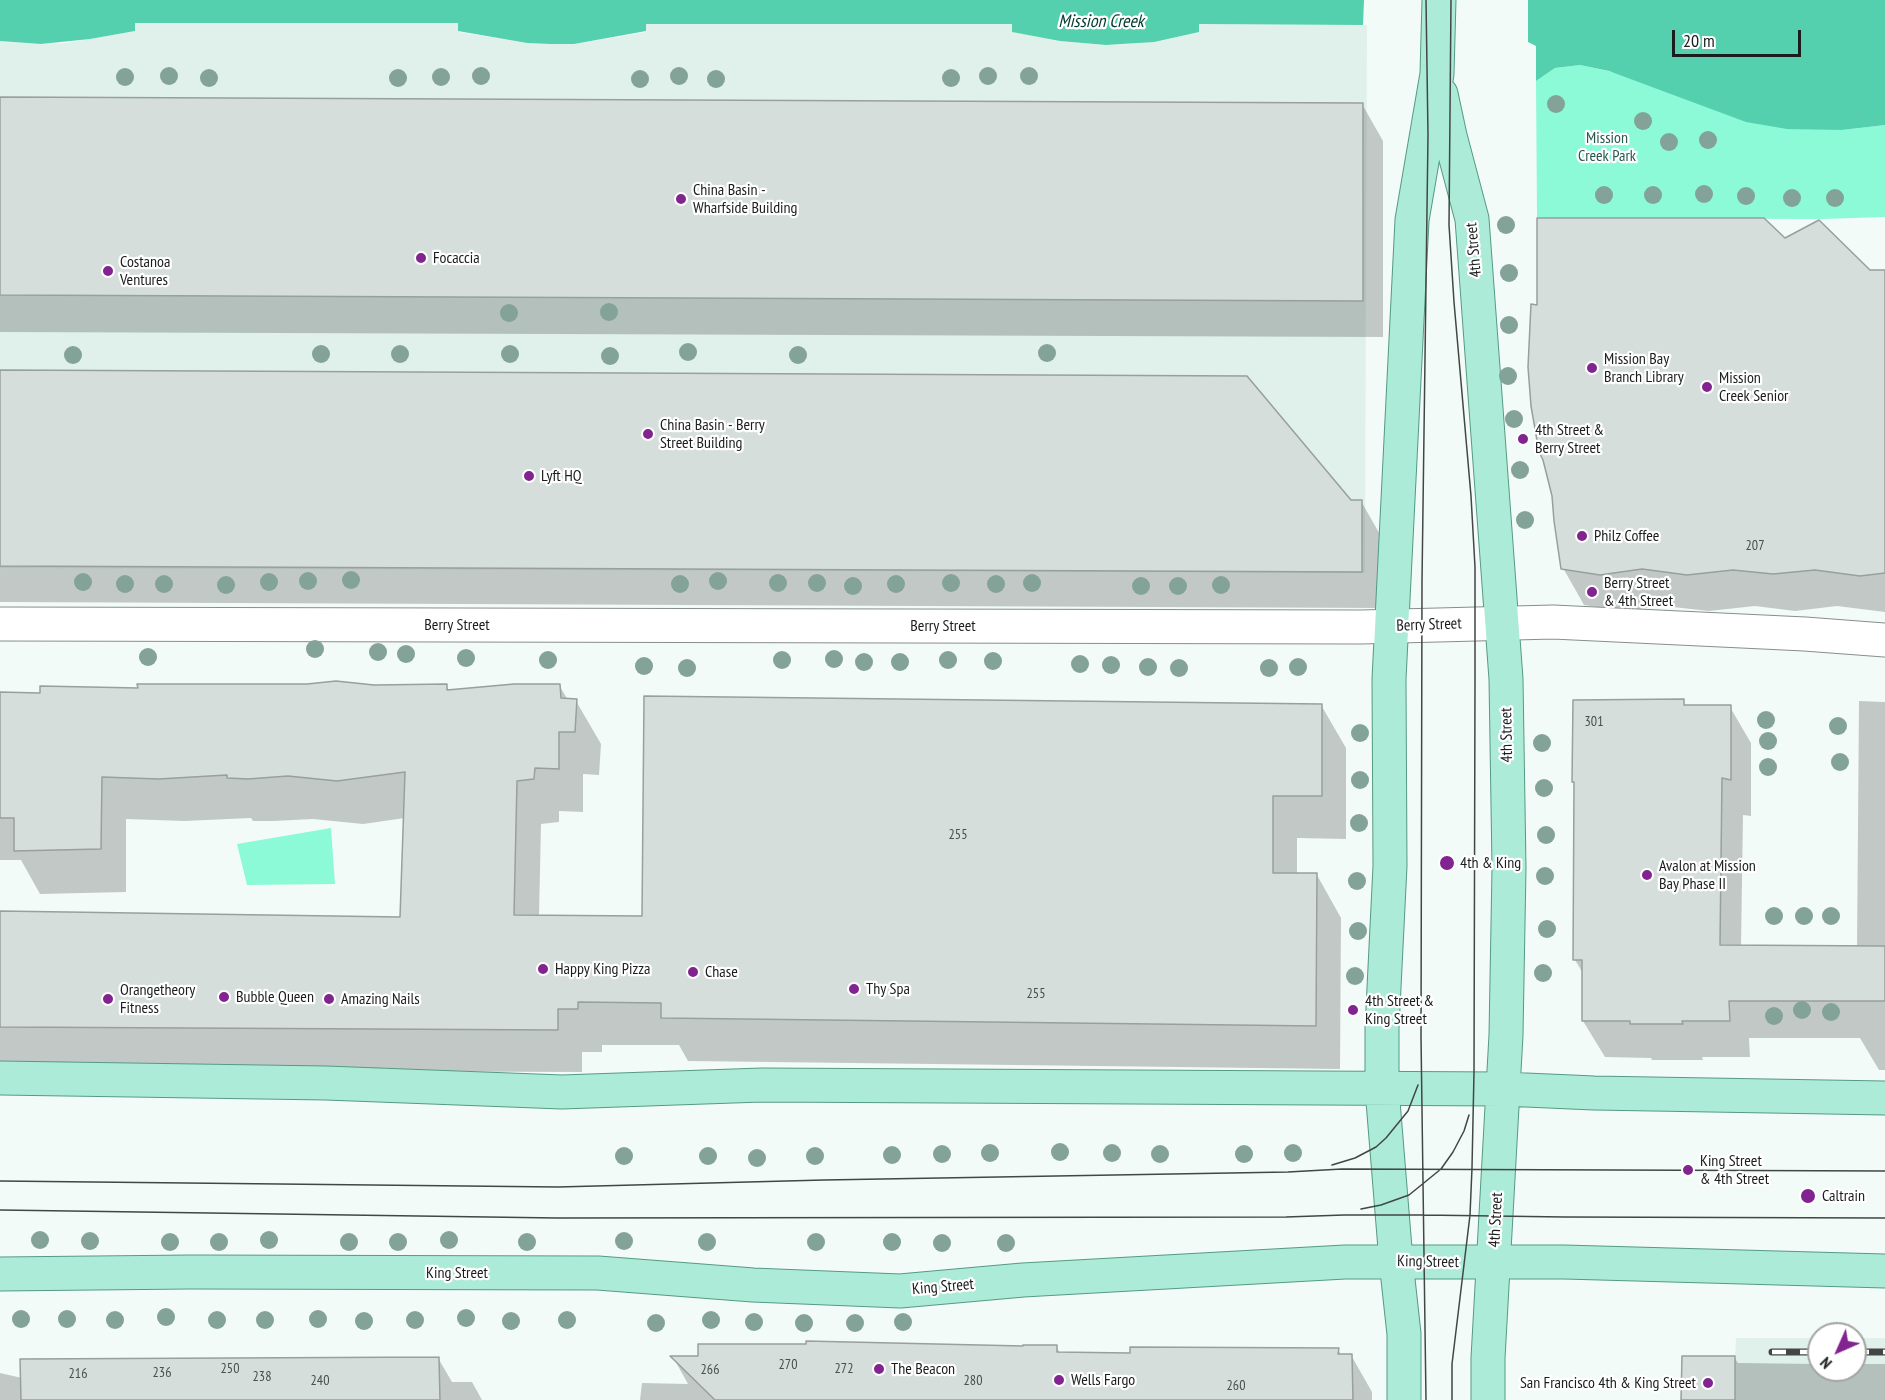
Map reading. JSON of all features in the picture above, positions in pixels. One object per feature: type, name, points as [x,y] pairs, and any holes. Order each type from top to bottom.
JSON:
[{"type":"main road","name":"4th Street","points":[[1404,1400],[1404,1334],[1382,1089],[1382,1028],[1390,866],[1389,679],[1412,220],[1437,74],[1439,0]]},
{"type":"main road","name":"4th Street","points":[[1437,74],[1450,136],[1472,219],[1506,679],[1509,868],[1503,1089],[1488,1358],[1488,1400]]},
{"type":"main road","points":[[0,1078],[326,1083],[562,1092],[762,1085],[1503,1089],[1885,1098]]},
{"type":"main road","name":"King Street","points":[[0,1274],[598,1273],[753,1286],[900,1291],[1023,1280],[1319,1263],[1396,1261],[1564,1262],[1885,1271]]},
{"type":"street","name":"Berry Street","points":[[0,624],[1393,626],[1585,622],[1885,640]]},
{"type":"shaded area","points":[[135,23],[458,23],[459,32],[527,43],[550,44],[574,44],[646,32],[646,24],[1012,24],[1013,32],[1060,41],[1106,45],[1130,44],[1199,32],[1199,24],[1367,25],[1365,573],[0,568],[0,41],[66,43],[135,31]]},
{"type":"shaded area","points":[[1736,1338],[1807,1338],[1807,1382],[1867,1382],[1867,1338],[1885,1338],[1885,1400],[1681,1400],[1681,1356],[1735,1356]]},
{"type":"green space","name":"Mission Creek Park","points":[[1580,65],[1842,130],[1885,125],[1885,217],[1822,219],[1537,218],[1536,81],[1555,68]]},
{"type":"green space","points":[[331,828],[335,884],[247,885],[237,844]]},
{"type":"water","name":"Mission Creek","points":[[0,0],[1364,0],[1363,25],[1199,24],[1199,32],[1154,42],[1106,45],[1060,41],[1012,32],[1012,24],[646,24],[646,31],[574,44],[550,44],[527,43],[458,31],[458,23],[135,23],[135,31],[41,44],[0,41]]},
{"type":"water","points":[[1528,0],[1885,0],[1885,125],[1842,130],[1787,129],[1746,122],[1609,71],[1580,65],[1555,68],[1536,81],[1536,46],[1528,42]]},
{"type":"building","name":"China Basin - Wharfside Building","points":[[0,97],[1363,103],[1363,301],[0,295]]},
{"type":"building","name":"Mission Creek Senior","points":[[1537,218],[1764,218],[1785,238],[1819,220],[1870,270],[1885,270],[1885,573],[1860,576],[1815,570],[1773,574],[1733,570],[1687,575],[1642,569],[1600,575],[1561,569],[1552,496],[1539,452],[1531,406],[1528,367],[1531,304],[1537,305]]},
{"type":"building","name":"China Basin - Berry Street Building","points":[[0,370],[1247,376],[1351,500],[1362,500],[1362,572],[0,566]]},
{"type":"building","points":[[336,681],[374,685],[447,684],[447,690],[514,684],[560,684],[561,698],[577,699],[575,732],[559,732],[559,769],[535,768],[534,779],[517,781],[514,915],[642,916],[644,696],[1322,704],[1322,796],[1273,796],[1273,873],[1317,873],[1316,1026],[661,1018],[661,1003],[578,1002],[578,1009],[558,1009],[558,1030],[0,1027],[0,911],[400,917],[405,772],[337,781],[288,776],[248,779],[227,778],[227,775],[159,779],[102,777],[101,849],[14,851],[14,818],[0,818],[0,692],[40,693],[40,686],[138,688],[137,684],[307,684]]},
{"type":"building","name":"Avalon at Mission Bay Phase II","points":[[1684,699],[1684,705],[1731,705],[1731,780],[1722,778],[1720,945],[1885,946],[1885,1001],[1729,1001],[1730,1021],[1630,1024],[1630,1021],[1582,1021],[1582,960],[1573,960],[1573,700]]},
{"type":"building","points":[[806,1341],[1057,1345],[1057,1352],[1130,1353],[1130,1347],[1339,1348],[1338,1354],[1352,1354],[1353,1400],[715,1400],[670,1356],[698,1356],[698,1344],[806,1344]]},
{"type":"building","name":"San Francisco 4th & King Street","points":[[1682,1356],[1735,1356],[1735,1400],[1681,1400]]},
{"type":"building","points":[[439,1357],[440,1400],[21,1400],[20,1359]]},
{"type":"tram line","points":[[1426,0],[1428,135],[1422,581],[1421,1037],[1426,1400]]},
{"type":"tram line","points":[[1451,0],[1449,225],[1475,567],[1472,1168],[1470,1215],[1452,1364],[1452,1400]]},
{"type":"tram line","points":[[1332,1165],[1355,1158],[1376,1147],[1386,1138],[1408,1111],[1418,1085]]},
{"type":"tram line","points":[[1361,1209],[1409,1195],[1441,1169],[1464,1131],[1469,1115]]},
{"type":"tram line","points":[[0,1181],[558,1187],[1342,1169],[1885,1171]]},
{"type":"tram line","points":[[0,1210],[557,1218],[1344,1215],[1885,1218]]},
{"type":"railway","points":[[1772,1352],[1807,1352]]},
{"type":"railway","points":[[1867,1352],[1885,1352]]},
{"type":"place","name":"China Basin - Wharfside Building","points":[[681,199]]},
{"type":"place","name":"Focaccia","points":[[421,258]]},
{"type":"place","name":"Costanoa Ventures","points":[[108,271]]},
{"type":"place","name":"Mission Bay Branch Library","points":[[1592,368]]},
{"type":"place","name":"Mission Creek Senior","points":[[1707,387]]},
{"type":"place","name":"China Basin - Berry Street Building","points":[[648,434]]},
{"type":"place","name":"4th Street & Berry Street","points":[[1523,439]]},
{"type":"place","name":"Lyft HQ","points":[[529,476]]},
{"type":"place","name":"Philz Coffee","points":[[1582,536]]},
{"type":"place","name":"Berry Street & 4th Street","points":[[1592,592]]},
{"type":"place","name":"4th & King","points":[[1447,863]]},
{"type":"place","name":"Avalon at Mission Bay Phase II","points":[[1647,875]]},
{"type":"place","name":"Happy King Pizza","points":[[543,969]]},
{"type":"place","name":"Chase","points":[[693,972]]},
{"type":"place","name":"Thy Spa","points":[[854,989]]},
{"type":"place","name":"Bubble Queen","points":[[224,997]]},
{"type":"place","name":"Orangetheory Fitness","points":[[108,999]]},
{"type":"place","name":"Amazing Nails","points":[[329,999]]},
{"type":"place","name":"4th Street & King Street","points":[[1353,1010]]},
{"type":"place","name":"King Street & 4th Street","points":[[1688,1170]]},
{"type":"place","name":"Caltrain","points":[[1808,1196]]},
{"type":"place","name":"The Beacon","points":[[879,1369]]},
{"type":"place","name":"Wells Fargo","points":[[1059,1380]]},
{"type":"place","name":"San Francisco 4th & King Street","points":[[1708,1383]]}]
